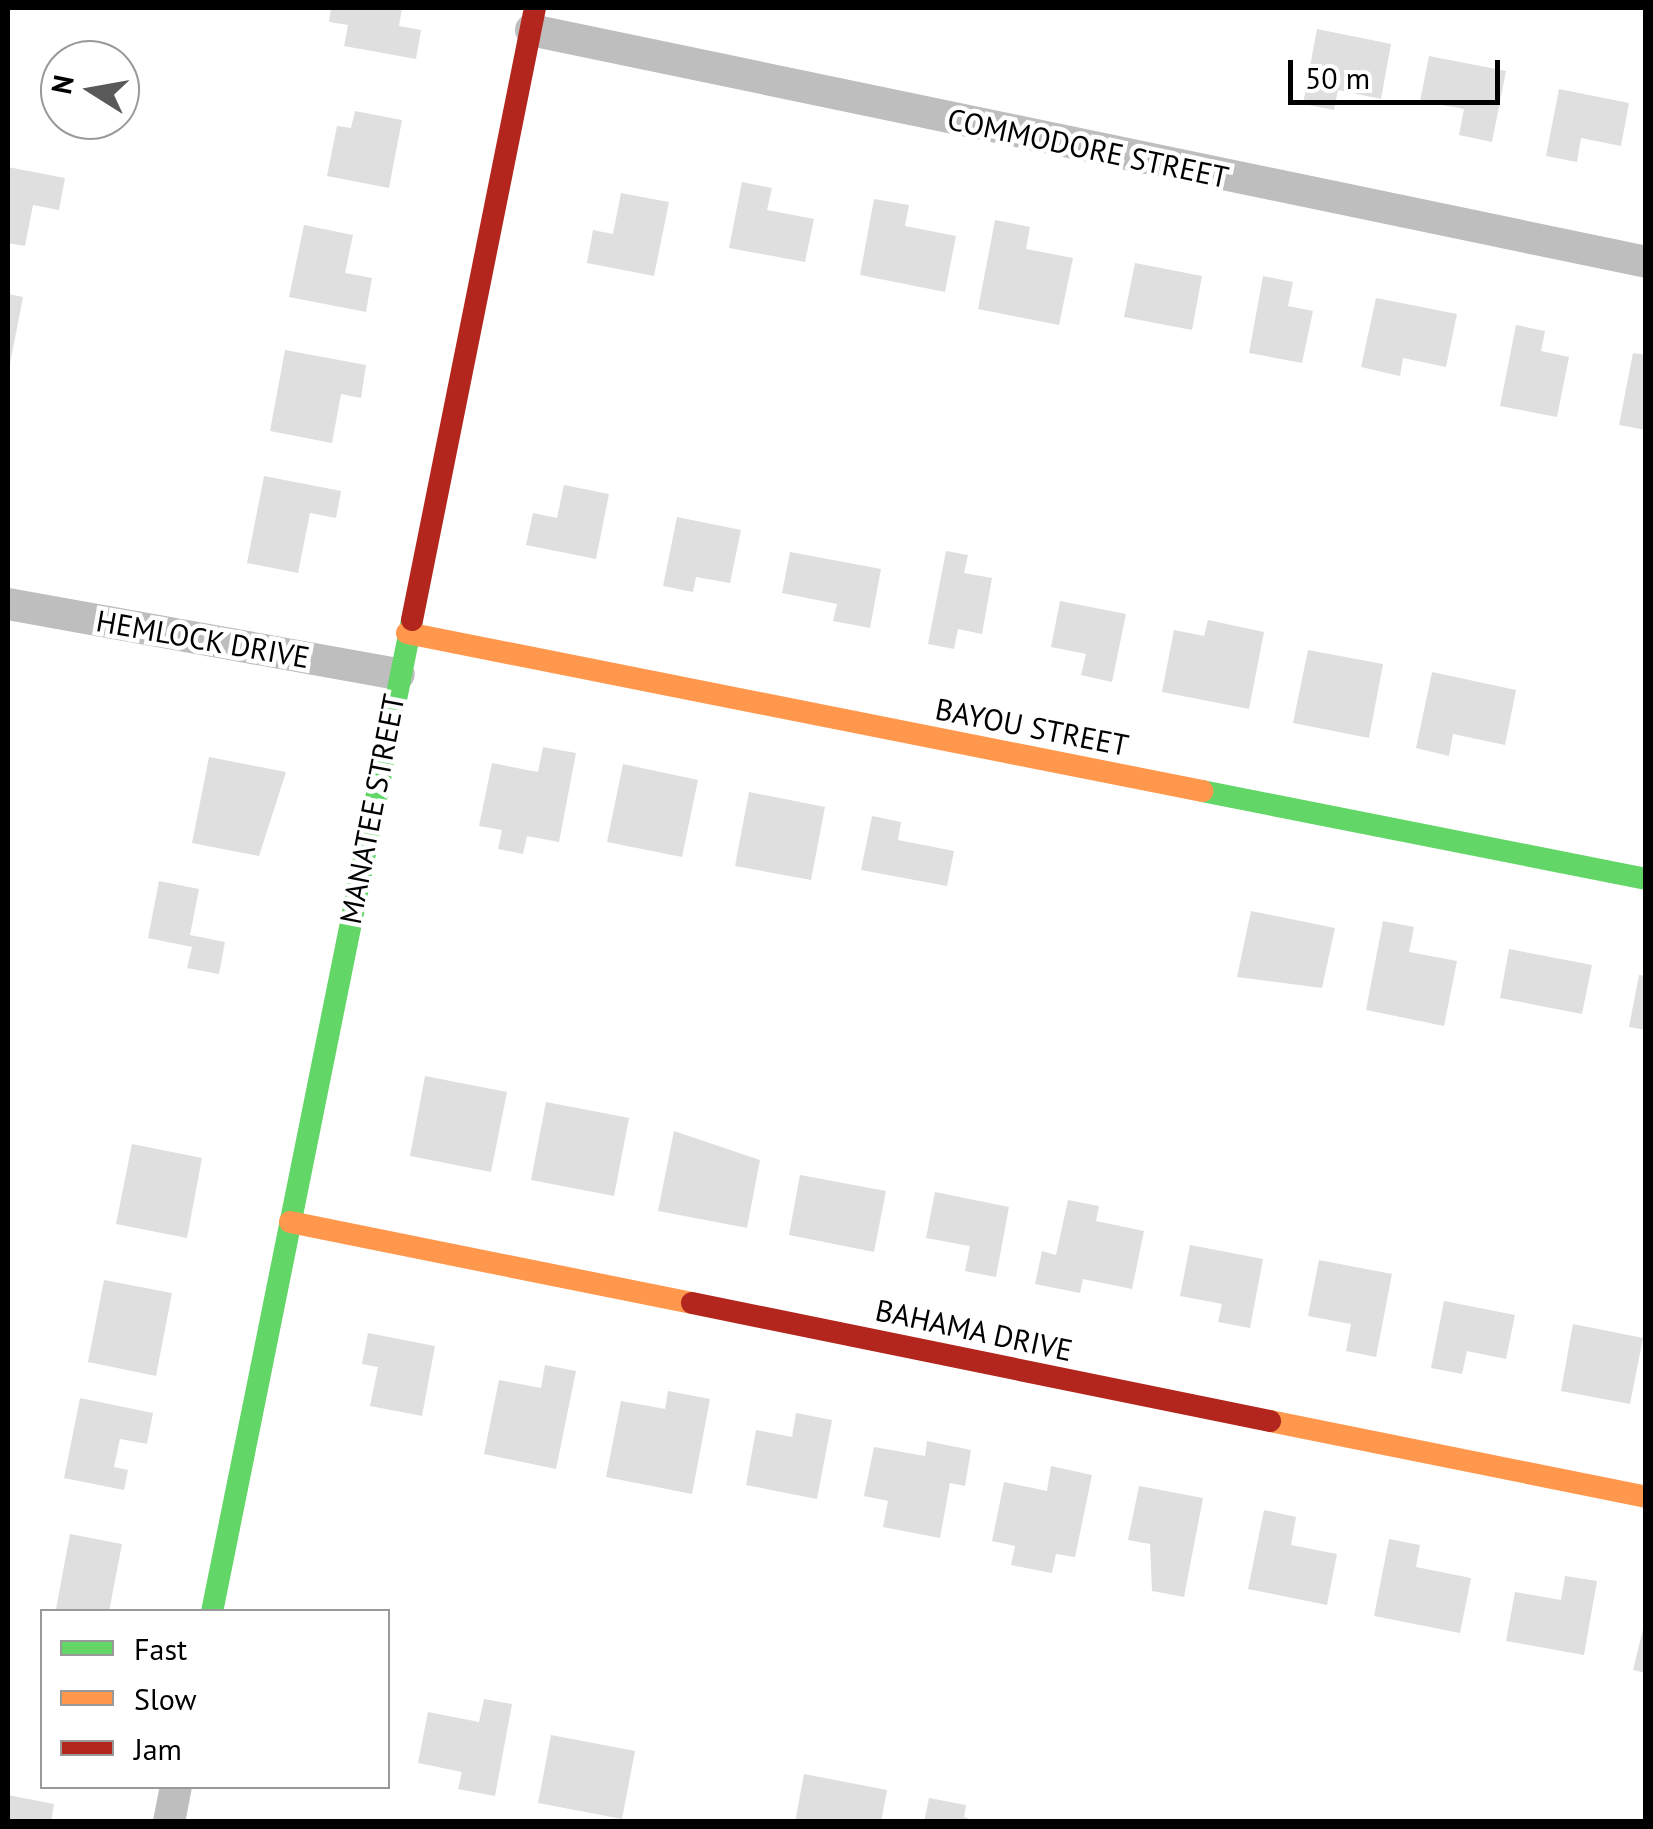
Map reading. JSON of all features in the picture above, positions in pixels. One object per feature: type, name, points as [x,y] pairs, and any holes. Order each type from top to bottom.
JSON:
[{"type":"street","name":"COMMODORE STREET","points":[[533,19],[1646,262]]},
{"type":"street","name":"MANATEE STREET","points":[[213,1609],[533,19]]},
{"type":"street","name":"HEMLOCK DRIVE","points":[[8,604],[399,674]]},
{"type":"street","name":"BAYOU STREET","points":[[407,633],[1646,879]]},
{"type":"street","name":"BAHAMA DRIVE","points":[[290,1222],[1646,1497]]},
{"type":"building","points":[[331,8],[402,8],[399,26],[421,30],[416,59],[344,46],[348,25],[329,22]]},
{"type":"building","points":[[1317,29],[1391,44],[1381,99],[1338,90],[1334,110],[1303,104]]},
{"type":"building","points":[[1429,56],[1506,71],[1492,142],[1459,135],[1464,109],[1420,101]]},
{"type":"building","points":[[1559,89],[1629,103],[1621,146],[1581,138],[1577,162],[1546,156]]},
{"type":"building","points":[[355,111],[402,120],[389,188],[327,176],[337,126],[351,128]]},
{"type":"building","points":[[8,167],[65,178],[59,210],[33,205],[25,246],[8,243]]},
{"type":"building","points":[[742,182],[772,188],[767,210],[814,219],[805,262],[729,248]]},
{"type":"building","points":[[621,193],[669,202],[654,276],[587,263],[593,230],[613,234]]},
{"type":"building","points":[[874,199],[909,205],[905,226],[956,236],[945,292],[860,275]]},
{"type":"building","points":[[995,220],[1030,227],[1026,249],[1073,258],[1059,325],[978,309]]},
{"type":"building","points":[[304,225],[353,235],[345,273],[372,278],[366,312],[289,297]]},
{"type":"building","points":[[1135,263],[1202,276],[1192,330],[1124,317]]},
{"type":"building","points":[[1263,276],[1293,282],[1288,306],[1313,311],[1302,363],[1249,353]]},
{"type":"building","points":[[8,294],[23,297],[9,369],[8,369]]},
{"type":"building","points":[[1376,298],[1457,314],[1446,367],[1403,358],[1400,376],[1361,367]]},
{"type":"building","points":[[1516,325],[1545,331],[1541,351],[1569,357],[1557,417],[1500,406]]},
{"type":"building","points":[[285,350],[366,365],[361,398],[341,394],[332,443],[270,431]]},
{"type":"building","points":[[1633,353],[1646,355],[1646,430],[1619,425]]},
{"type":"building","points":[[264,476],[341,491],[336,518],[310,513],[298,573],[247,563]]},
{"type":"building","points":[[564,485],[609,494],[596,559],[526,545],[533,513],[557,518]]},
{"type":"building","points":[[677,517],[741,530],[730,583],[696,577],[693,592],[663,586]]},
{"type":"building","points":[[946,551],[968,555],[964,573],[992,578],[982,634],[958,629],[954,649],[928,644]]},
{"type":"building","points":[[790,552],[881,569],[870,628],[833,621],[837,604],[782,593]]},
{"type":"building","points":[[1060,601],[1126,614],[1112,682],[1081,675],[1086,654],[1051,647]]},
{"type":"building","points":[[1208,620],[1264,632],[1249,709],[1162,692],[1174,630],[1204,636]]},
{"type":"building","points":[[1308,650],[1383,664],[1369,738],[1293,723]]},
{"type":"building","points":[[1432,672],[1516,690],[1505,745],[1453,734],[1449,756],[1416,748]]},
{"type":"building","points":[[543,747],[576,753],[559,842],[527,836],[523,854],[498,849],[502,830],[479,826],[492,763],[538,772]]},
{"type":"building","points":[[209,757],[286,772],[259,856],[192,843]]},
{"type":"building","points":[[623,764],[698,780],[682,857],[607,842]]},
{"type":"building","points":[[749,792],[825,807],[811,880],[735,866]]},
{"type":"building","points":[[872,816],[901,822],[898,840],[954,851],[947,886],[861,870]]},
{"type":"building","points":[[159,881],[199,889],[190,935],[225,942],[219,974],[187,968],[192,947],[148,938]]},
{"type":"building","points":[[1251,911],[1335,928],[1322,988],[1237,977]]},
{"type":"building","points":[[1383,921],[1414,927],[1409,952],[1457,961],[1444,1026],[1366,1010]]},
{"type":"building","points":[[1509,949],[1592,965],[1582,1014],[1500,998]]},
{"type":"building","points":[[1639,975],[1646,976],[1646,1030],[1629,1027]]},
{"type":"building","points":[[425,1076],[507,1092],[491,1172],[410,1156]]},
{"type":"building","points":[[546,1102],[629,1118],[614,1196],[531,1180]]},
{"type":"building","points":[[674,1131],[760,1160],[747,1228],[658,1211]]},
{"type":"building","points":[[132,1144],[202,1158],[187,1238],[116,1224]]},
{"type":"building","points":[[800,1175],[886,1191],[874,1252],[789,1235]]},
{"type":"building","points":[[935,1192],[1009,1207],[996,1277],[965,1271],[970,1246],[926,1238]]},
{"type":"building","points":[[1068,1200],[1099,1206],[1096,1221],[1144,1231],[1132,1289],[1083,1279],[1080,1293],[1035,1284],[1042,1251],[1056,1255]]},
{"type":"building","points":[[1190,1245],[1263,1259],[1250,1328],[1218,1322],[1222,1304],[1180,1296]]},
{"type":"building","points":[[1319,1260],[1392,1274],[1376,1357],[1346,1351],[1351,1324],[1308,1316]]},
{"type":"building","points":[[104,1280],[172,1293],[156,1376],[88,1362]]},
{"type":"building","points":[[1444,1301],[1515,1315],[1506,1359],[1467,1351],[1462,1374],[1431,1368]]},
{"type":"building","points":[[1573,1324],[1643,1338],[1630,1404],[1561,1391]]},
{"type":"building","points":[[368,1333],[435,1346],[422,1416],[370,1406],[378,1367],[362,1364]]},
{"type":"building","points":[[545,1365],[576,1371],[556,1469],[484,1454],[499,1380],[541,1388]]},
{"type":"building","points":[[668,1391],[710,1399],[692,1494],[606,1477],[621,1401],[665,1409]]},
{"type":"building","points":[[80,1398],[153,1413],[147,1444],[120,1439],[114,1467],[128,1470],[124,1490],[64,1478]]},
{"type":"building","points":[[796,1413],[832,1420],[817,1499],[746,1485],[756,1430],[792,1437]]},
{"type":"building","points":[[927,1441],[971,1450],[965,1486],[950,1483],[940,1538],[883,1527],[888,1501],[864,1496],[874,1447],[925,1456]]},
{"type":"building","points":[[1051,1466],[1092,1475],[1075,1557],[1056,1554],[1052,1573],[1011,1565],[1015,1546],[992,1541],[1004,1482],[1047,1491]]},
{"type":"building","points":[[1139,1486],[1203,1498],[1184,1597],[1152,1591],[1150,1544],[1128,1540]]},
{"type":"building","points":[[1264,1510],[1296,1517],[1291,1545],[1337,1554],[1327,1605],[1248,1589]]},
{"type":"building","points":[[70,1534],[122,1544],[110,1609],[56,1609]]},
{"type":"building","points":[[1389,1539],[1420,1545],[1416,1567],[1471,1578],[1460,1633],[1374,1616]]},
{"type":"building","points":[[1565,1576],[1597,1581],[1584,1655],[1506,1641],[1515,1592],[1561,1600]]},
{"type":"building","points":[[1646,1617],[1646,1673],[1633,1670]]},
{"type":"building","points":[[484,1699],[512,1704],[495,1796],[458,1789],[462,1772],[418,1763],[428,1712],[479,1722]]},
{"type":"building","points":[[551,1735],[635,1751],[622,1819],[538,1803]]},
{"type":"building","points":[[804,1774],[887,1790],[881,1822],[795,1822]]},
{"type":"building","points":[[8,1795],[54,1804],[51,1822],[8,1822]]},
{"type":"building","points":[[929,1798],[966,1805],[964,1817],[979,1822],[924,1822]]},
{"type":"traffic: fast","points":[[213,1609],[412,620]]},
{"type":"traffic: fast","points":[[1202,791],[1646,879]]},
{"type":"traffic: slow","points":[[407,633],[1202,791]]},
{"type":"traffic: slow","points":[[290,1222],[692,1303]]},
{"type":"traffic: slow","points":[[1270,1421],[1646,1497]]},
{"type":"traffic: jam","points":[[412,620],[535,8]]},
{"type":"traffic: jam","points":[[692,1303],[1270,1421]]}]
